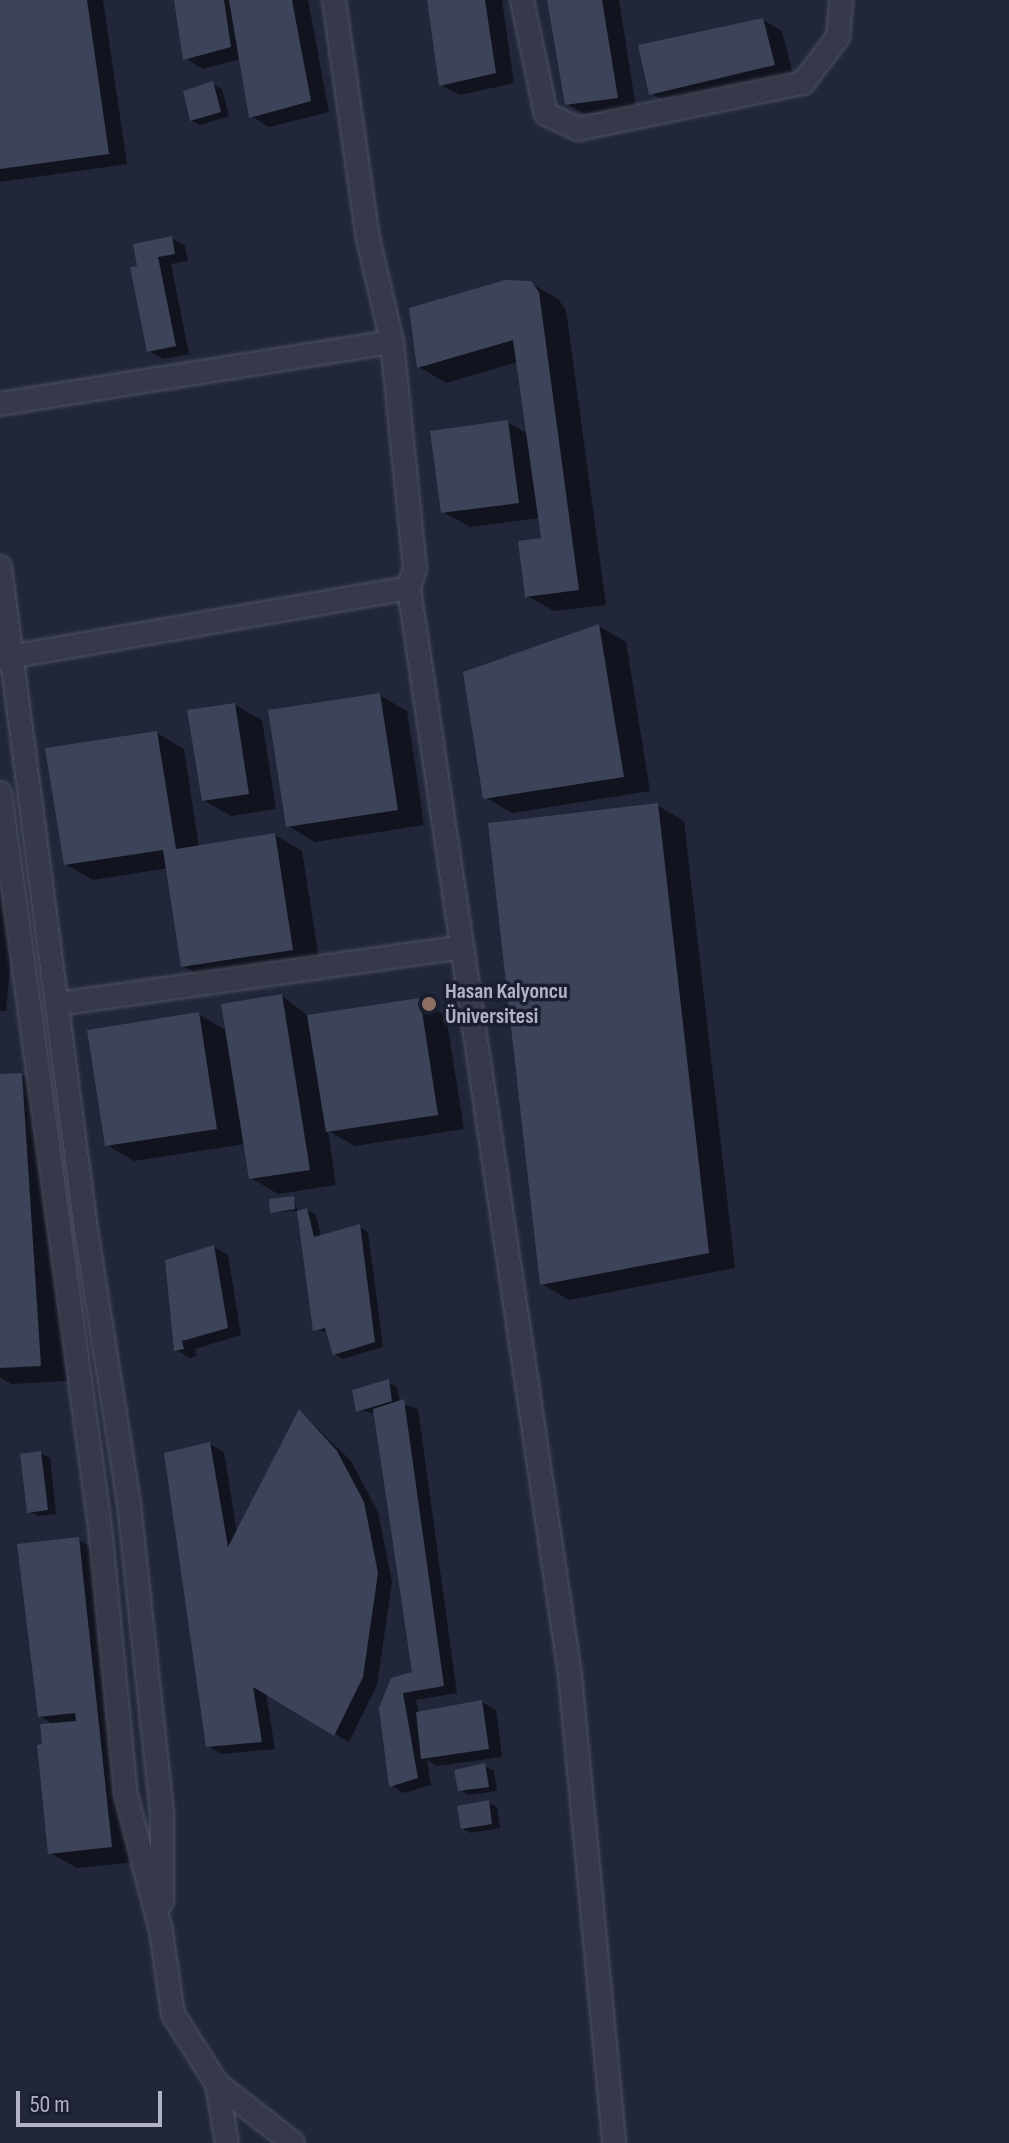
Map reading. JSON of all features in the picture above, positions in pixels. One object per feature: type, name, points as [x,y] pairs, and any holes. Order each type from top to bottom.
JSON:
[{"type":"street","points":[[334,0],[368,238],[392,342],[415,569],[409,588],[570,1675],[614,2143]]},
{"type":"street","points":[[522,0],[546,114],[578,129],[803,83],[838,37],[841,0]]},
{"type":"street","points":[[0,404],[392,342]]},
{"type":"street","points":[[0,567],[6,657],[130,1520],[162,1815],[161,1931]]},
{"type":"street","points":[[6,657],[409,588]]},
{"type":"street","points":[[0,793],[100,1527],[126,1795],[161,1931],[173,2014],[217,2084],[293,2143]]},
{"type":"street","points":[[57,1004],[462,947]]},
{"type":"street","points":[[217,2084],[227,2143]]},
{"type":"building","points":[[0,0],[87,0],[109,154],[0,169]]},
{"type":"building","points":[[174,0],[224,0],[231,47],[183,60]]},
{"type":"building","points":[[229,0],[292,0],[311,101],[249,118]]},
{"type":"building","points":[[427,0],[485,0],[496,73],[439,86]]},
{"type":"building","points":[[547,0],[602,0],[618,98],[565,105]]},
{"type":"building","points":[[763,18],[775,65],[649,95],[638,45]]},
{"type":"building","points":[[213,81],[221,112],[190,121],[183,91]]},
{"type":"building","points":[[172,236],[175,254],[158,257],[176,346],[147,352],[130,267],[137,266],[133,244]]},
{"type":"building","points":[[505,280],[531,281],[539,292],[579,590],[525,597],[518,541],[541,538],[513,340],[417,368],[409,308]]},
{"type":"building","points":[[508,420],[519,503],[441,513],[430,431]]},
{"type":"building","points":[[599,624],[624,777],[483,799],[463,672]]},
{"type":"building","points":[[380,693],[398,810],[286,827],[268,710]]},
{"type":"building","points":[[235,703],[249,794],[202,801],[187,710]]},
{"type":"building","points":[[157,731],[176,849],[275,833],[293,950],[181,967],[163,850],[64,865],[45,748]]},
{"type":"building","points":[[658,803],[709,1253],[540,1285],[488,823]]},
{"type":"building","points":[[282,994],[310,1170],[249,1179],[221,1004]]},
{"type":"building","points":[[420,998],[438,1115],[326,1132],[307,1015]]},
{"type":"building","points":[[199,1012],[217,1129],[105,1146],[87,1030]]},
{"type":"building","points":[[22,1073],[41,1366],[0,1368],[0,1074]]},
{"type":"building","points":[[294,1196],[295,1209],[270,1213],[269,1199]]},
{"type":"building","points":[[307,1208],[314,1237],[360,1224],[375,1342],[333,1355],[325,1328],[313,1331],[297,1211]]},
{"type":"building","points":[[214,1245],[228,1328],[182,1341],[184,1349],[174,1351],[165,1260]]},
{"type":"building","points":[[389,1379],[392,1401],[356,1412],[352,1390]]},
{"type":"building","points":[[404,1399],[444,1686],[403,1693],[418,1778],[389,1787],[379,1708],[391,1678],[412,1672],[373,1409]]},
{"type":"building","points":[[299,1409],[337,1451],[364,1502],[378,1573],[363,1677],[334,1736],[253,1687],[262,1742],[206,1747],[164,1453],[210,1442],[228,1547]]},
{"type":"building","points":[[41,1451],[48,1510],[27,1513],[20,1454]]},
{"type":"building","points":[[79,1537],[112,1847],[48,1854],[37,1745],[42,1744],[40,1724],[76,1721],[75,1713],[38,1717],[17,1544]]},
{"type":"building","points":[[482,1700],[489,1749],[421,1759],[416,1712]]},
{"type":"building","points":[[485,1763],[489,1787],[458,1791],[454,1770]]},
{"type":"building","points":[[489,1800],[492,1824],[461,1829],[457,1806]]},
{"type":"place","name":"Hasan Kalyoncu Üniversitesi","points":[[429,1004]]}]
